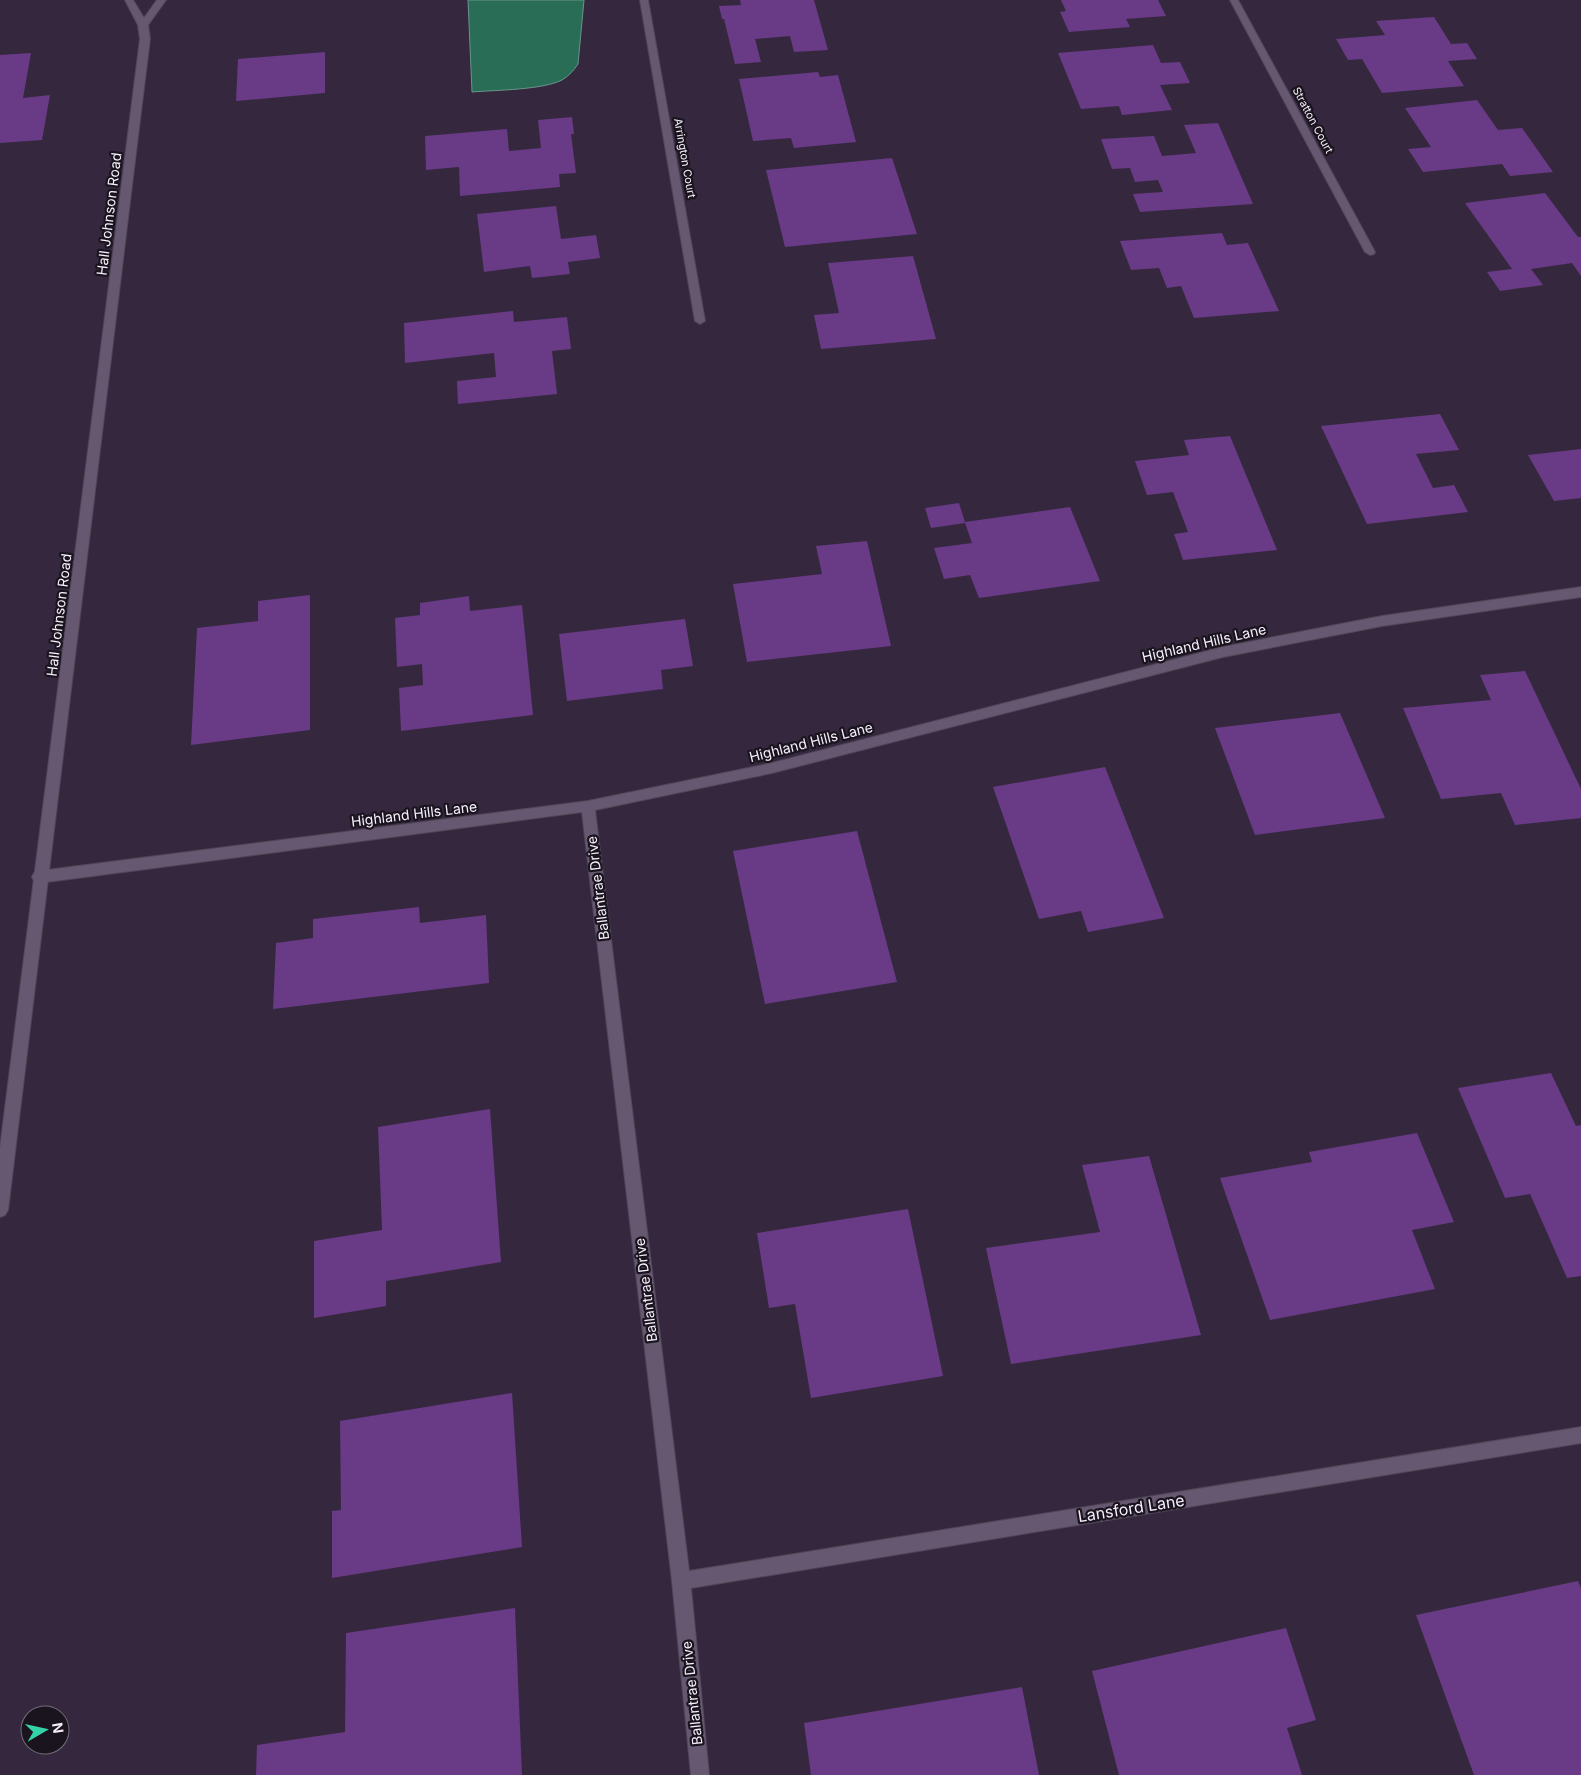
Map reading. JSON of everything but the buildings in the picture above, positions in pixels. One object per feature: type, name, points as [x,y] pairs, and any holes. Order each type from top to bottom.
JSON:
[{"type":"street","name":"Hall Johnson Road","points":[[0,1210],[39,878],[107,363],[145,39],[143,24],[129,0]]},
{"type":"street","points":[[143,24],[162,0]]},
{"type":"street","name":"Arrington Court","points":[[644,0],[700,321]]},
{"type":"street","name":"Stratton Court","points":[[1234,0],[1370,252]]},
{"type":"street","name":"Highland Hills Lane","points":[[39,878],[588,806],[772,768],[1223,652],[1382,621],[1581,592]]},
{"type":"street","name":"Ballantrae Drive","points":[[588,806],[681,1581],[700,1775]]},
{"type":"street","name":"Lansford Lane","points":[[681,1581],[1581,1435]]},
{"type":"shaded area","points":[[468,0],[584,0],[578,64],[567,77],[543,86],[472,92]]}]
